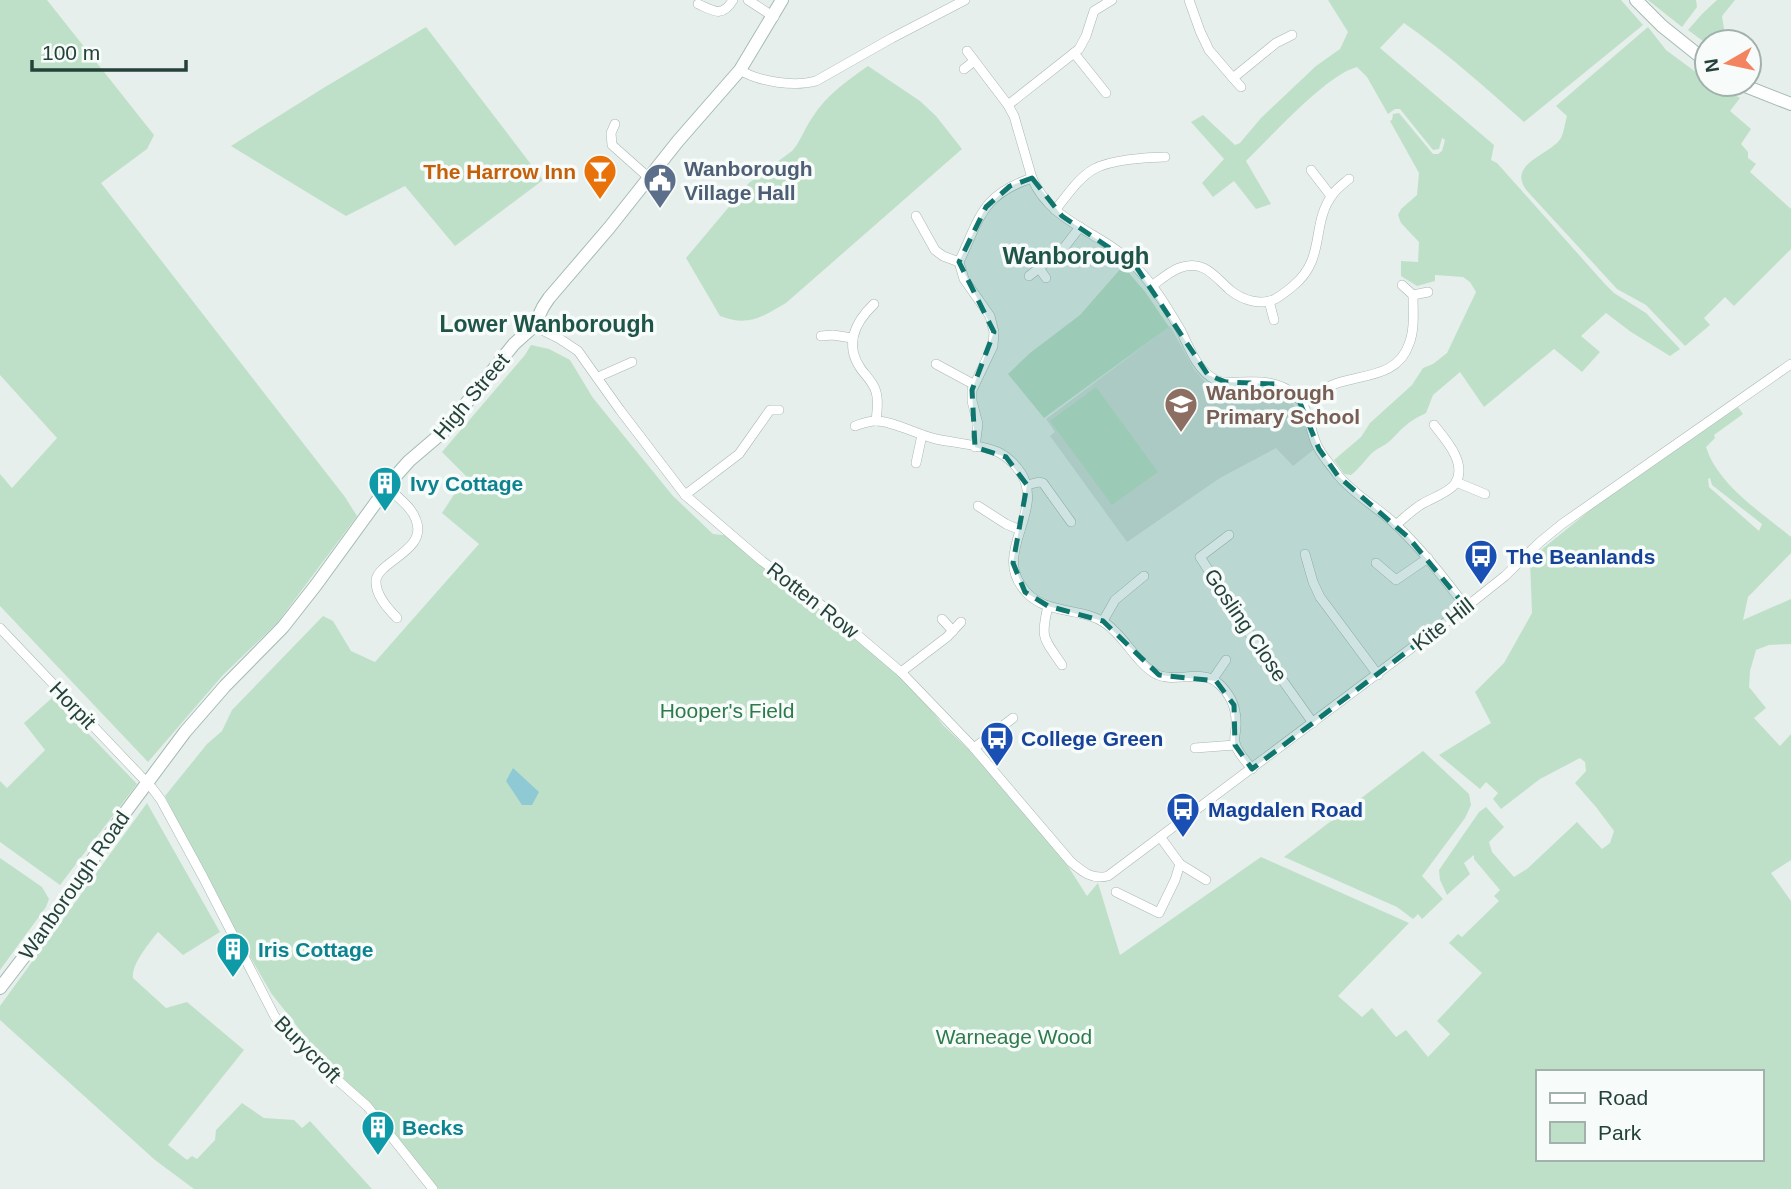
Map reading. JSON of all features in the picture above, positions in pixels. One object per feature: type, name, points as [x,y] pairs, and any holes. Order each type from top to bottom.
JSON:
[{"type":"street","points":[[698,4],[723,12],[733,0]]},
{"type":"street","points":[[748,0],[774,17]]},
{"type":"street","name":"High Street","points":[[147,782],[196,719],[283,627],[401,470],[439,437],[514,344],[534,326],[549,298],[740,70],[782,0]]},
{"type":"street","points":[[740,70],[750,77],[782,83],[804,84],[816,81],[965,0]]},
{"type":"street","points":[[1008,106],[1074,53],[1086,36],[1096,8],[1112,0]]},
{"type":"street","points":[[1189,0],[1209,50],[1241,87]]},
{"type":"street","points":[[1636,0],[1662,26],[1693,51]]},
{"type":"street","points":[[1233,78],[1276,43],[1292,35]]},
{"type":"street","points":[[967,51],[1008,106],[1017,124],[1032,178],[1040,193],[1055,210],[1125,256],[1152,286],[1196,359],[1213,379],[1275,384],[1293,393],[1302,404],[1318,449],[1338,476],[1396,525],[1428,558],[1466,607]]},
{"type":"street","points":[[1074,53],[1106,93]]},
{"type":"street","points":[[964,69],[974,61]]},
{"type":"street","points":[[1763,93],[1791,104]]},
{"type":"street","points":[[615,124],[611,133],[612,145],[648,177]]},
{"type":"street","points":[[1055,210],[1079,182],[1096,168],[1138,159],[1165,157]]},
{"type":"street","points":[[1311,170],[1331,196]]},
{"type":"street","points":[[975,447],[978,424],[972,401],[974,384],[993,346],[994,327],[987,310],[964,279],[958,262],[974,225],[986,207],[1010,186],[1032,178]]},
{"type":"street","points":[[1152,286],[1179,268],[1198,267],[1210,270],[1232,292],[1241,297],[1255,301],[1273,299],[1303,277],[1312,263],[1322,218],[1331,196],[1349,179]]},
{"type":"street","points":[[916,216],[934,250],[958,262]]},
{"type":"street","points":[[1029,276],[1067,245],[1080,227]]},
{"type":"street","points":[[1039,268],[1046,278]]},
{"type":"street","points":[[1302,404],[1335,384],[1384,370],[1399,362],[1409,346],[1412,333],[1413,295],[1402,285]]},
{"type":"street","points":[[1413,295],[1429,292]]},
{"type":"street","points":[[1273,299],[1274,320]]},
{"type":"street","points":[[874,304],[859,321],[852,338],[854,358],[876,391],[876,421]]},
{"type":"street","name":"Rotten Row","points":[[534,326],[578,351],[685,495],[762,561],[828,610],[901,672],[974,748],[1070,862],[1093,877]]},
{"type":"street","points":[[821,336],[852,338]]},
{"type":"street","points":[[598,377],[632,362]]},
{"type":"street","points":[[936,364],[974,384]]},
{"type":"street","name":"Kite Hill","points":[[1093,877],[1108,876],[1161,838],[1466,607],[1562,524],[1791,365]]},
{"type":"street","points":[[685,495],[738,454],[770,410],[779,410]]},
{"type":"street","points":[[855,426],[876,421],[922,435],[994,451],[1006,457],[1019,470],[1027,485],[1027,505],[1013,557],[1017,578],[1026,592],[1034,600],[1048,606],[1103,621],[1154,673],[1165,677],[1199,676],[1213,679],[1227,692],[1234,705],[1235,745],[1252,769]]},
{"type":"street","points":[[1396,525],[1413,510],[1456,482],[1456,457],[1434,425]]},
{"type":"street","points":[[916,463],[922,435]]},
{"type":"street","points":[[1456,482],[1485,494]]},
{"type":"street","points":[[1027,485],[1043,483],[1071,522]]},
{"type":"street","points":[[387,487],[411,512],[417,523],[415,538],[409,547],[381,571],[377,578],[377,588],[384,604],[397,618]]},
{"type":"street","points":[[978,506],[1020,530]]},
{"type":"street","name":"Gosling Close","points":[[1229,535],[1200,557],[1251,636],[1313,723]]},
{"type":"street","points":[[1305,554],[1320,597],[1378,675]]},
{"type":"street","points":[[1376,563],[1396,580],[1428,558]]},
{"type":"street","points":[[1103,621],[1115,600],[1144,576]]},
{"type":"street","points":[[1048,606],[1043,638],[1062,665]]},
{"type":"street","points":[[942,619],[953,631]]},
{"type":"street","points":[[901,672],[961,622]]},
{"type":"street","name":"Horpit","points":[[0,628],[147,782]]},
{"type":"street","points":[[1213,679],[1226,660]]},
{"type":"street","points":[[974,748],[1013,718]]},
{"type":"street","points":[[1195,748],[1235,745]]},
{"type":"street","name":"Wanborough Road","points":[[0,988],[43,932],[147,782]]},
{"type":"street","name":"Burycroft","points":[[147,782],[161,800],[284,1030],[367,1106],[433,1189]]},
{"type":"street","points":[[1161,838],[1180,864],[1206,880]]},
{"type":"street","points":[[1116,892],[1159,913],[1180,864]]},
{"type":"highlighted area","points":[[1032,178],[1062,216],[1135,265],[1208,375],[1226,382],[1275,384],[1298,398],[1319,449],[1338,476],[1409,538],[1466,607],[1252,769],[1235,745],[1234,705],[1216,681],[1159,675],[1103,621],[1048,606],[1025,592],[1013,563],[1027,485],[1006,457],[975,447],[972,390],[994,332],[959,262],[986,207],[1010,186]]},
{"type":"shaded area","name":"Wanborough Primary School","points":[[1170,326],[1194,369],[1213,391],[1277,392],[1291,400],[1316,448],[1293,466],[1276,448],[1220,478],[1127,542],[1050,436],[1055,432],[1046,419]]},
{"type":"green space","points":[[0,0],[47,0],[154,135],[147,149],[101,183],[357,516],[278,622],[223,675],[148,762],[0,606],[0,474],[12,488],[57,438],[0,375]]},
{"type":"green space","points":[[1328,0],[1621,0],[1643,25],[1524,122],[1451,58],[1404,23],[1380,48],[1494,145],[1491,160],[1497,163],[1614,293],[1646,313],[1680,349],[1670,356],[1606,313],[1581,336],[1600,352],[1582,372],[1554,349],[1484,407],[1460,372],[1433,395],[1426,413],[1410,422],[1390,441],[1373,452],[1351,475],[1344,474],[1334,460],[1361,437],[1370,423],[1412,385],[1423,368],[1447,353],[1476,292],[1463,277],[1435,275],[1435,281],[1417,286],[1401,276],[1401,261],[1418,262],[1419,242],[1401,223],[1398,215],[1417,195],[1419,173],[1390,121],[1393,114],[1399,113],[1433,154],[1442,151],[1445,140],[1442,138],[1439,149],[1433,150],[1400,109],[1388,114],[1367,77],[1357,67],[1344,72],[1315,94],[1246,161],[1271,204],[1256,209],[1234,181],[1213,197],[1202,183],[1224,159],[1191,122],[1203,115],[1235,145],[1240,143],[1261,118],[1316,66],[1340,49],[1348,32]]},
{"type":"green space","points":[[1648,0],[1696,0],[1697,7],[1682,27]]},
{"type":"green space","points":[[1717,0],[1735,0],[1722,16],[1724,28],[1693,28],[1693,34],[1688,30]]},
{"type":"green space","points":[[426,27],[543,180],[455,246],[405,186],[346,216],[231,146],[325,87]]},
{"type":"green space","points":[[1648,27],[1666,50],[1693,70],[1693,98],[1740,98],[1730,111],[1751,129],[1741,144],[1748,152],[1748,158],[1756,164],[1750,172],[1791,209],[1791,249],[1734,306],[1725,297],[1704,318],[1710,325],[1685,346],[1646,305],[1617,289],[1528,192],[1522,182],[1525,167],[1561,138],[1567,116],[1556,106]]},
{"type":"green space","points":[[868,66],[920,101],[936,116],[962,149],[786,303],[754,319],[739,321],[720,316],[686,258],[749,183],[792,151],[824,102]]},
{"type":"green space","points":[[1123,266],[1146,293],[1169,327],[1044,418],[1008,374],[1030,353],[1080,315]]},
{"type":"green space","points":[[531,345],[549,349],[570,360],[593,398],[673,496],[713,534],[732,536],[901,672],[943,725],[969,750],[1057,849],[1087,896],[1098,883],[1120,955],[1261,857],[1409,923],[1338,996],[1362,1017],[1372,1008],[1396,1037],[1406,1030],[1428,1057],[1450,1034],[1437,1021],[1482,973],[1449,943],[1458,934],[1462,937],[1499,901],[1494,896],[1500,890],[1474,859],[1474,855],[1464,863],[1470,874],[1447,895],[1440,880],[1439,870],[1479,812],[1486,807],[1504,827],[1489,842],[1492,852],[1514,877],[1527,869],[1577,822],[1602,849],[1610,843],[1614,831],[1575,783],[1586,771],[1585,762],[1580,758],[1540,779],[1501,809],[1493,799],[1498,793],[1486,782],[1480,789],[1439,755],[1491,723],[1475,692],[1504,663],[1532,613],[1530,559],[1605,498],[1737,406],[1743,414],[1714,435],[1715,438],[1706,447],[1720,474],[1731,486],[1791,537],[1791,553],[1748,597],[1743,620],[1791,599],[1791,644],[1769,645],[1756,650],[1749,687],[1766,708],[1754,718],[1780,746],[1791,734],[1791,860],[1771,873],[1791,901],[1791,1189],[439,1189],[364,1098],[310,1047],[307,1039],[271,993],[203,874],[165,796],[207,744],[222,731],[232,710],[323,616],[333,621],[351,651],[375,662],[479,544],[442,513],[466,476],[442,452]],"holes":[[[1710,478],[1712,485],[1762,524],[1759,531],[1709,487]]]},
{"type":"green space","points":[[1096,387],[1158,472],[1112,505],[1050,421]]},
{"type":"green space","points":[[53,697],[137,784],[60,885],[0,842],[0,781],[7,788],[45,750],[24,723]]},
{"type":"green space","points":[[1423,751],[1469,794],[1471,805],[1465,818],[1422,876],[1443,899],[1422,919],[1418,914],[1413,919],[1397,907],[1284,857]]},
{"type":"green space","points":[[147,803],[220,932],[183,955],[158,932],[138,961],[133,978],[166,1008],[187,1002],[244,1050],[168,1145],[187,1160],[192,1156],[197,1159],[215,1140],[216,1130],[242,1103],[264,1118],[294,1120],[302,1128],[310,1121],[372,1189],[194,1189],[155,1160],[0,1020],[0,1006]]},
{"type":"green space","points":[[0,858],[42,887],[49,899],[0,970]]},
{"type":"water","points":[[513,768],[539,792],[532,805],[522,805],[506,781]]},
{"type":"place","name":"The Harrow Inn","points":[[600,201]]},
{"type":"place","name":"Wanborough Village Hall","points":[[660,210]]},
{"type":"place","name":"Wanborough Primary School","points":[[1181,434]]},
{"type":"place","name":"Ivy Cottage","points":[[385,513]]},
{"type":"place","name":"The Beanlands","points":[[1481,586]]},
{"type":"place","name":"College Green","points":[[997,768]]},
{"type":"place","name":"Magdalen Road","points":[[1183,839]]},
{"type":"place","name":"Iris Cottage","points":[[233,979]]},
{"type":"place","name":"Becks","points":[[378,1157]]},
{"type":"district","name":"Wanborough","points":[[1076,255]]},
{"type":"district","name":"Lower Wanborough","points":[[547,324]]},
{"type":"park label","name":"Hooper's Field","points":[[727,710]]},
{"type":"park label","name":"Warneage Wood","points":[[1014,1036]]}]
